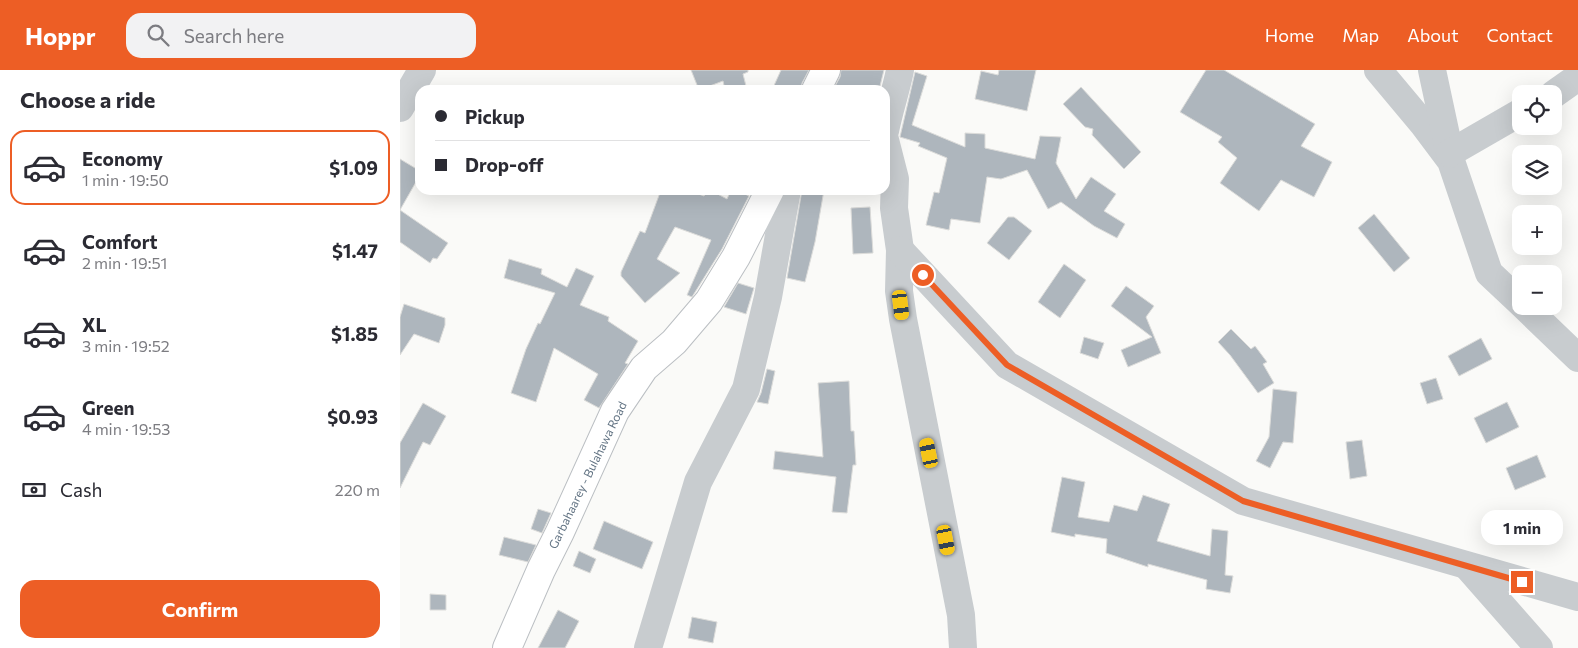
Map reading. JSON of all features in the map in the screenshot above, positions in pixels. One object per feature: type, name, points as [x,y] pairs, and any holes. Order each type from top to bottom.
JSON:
[{"type":"main road","points":[[818,85],[826,70]]},
{"type":"main road","name":"Garbahaarey - Bulahawa Road","points":[[507,648],[615,411],[644,368],[674,342],[709,301],[736,257],[767,195]]},
{"type":"street","points":[[400,108],[422,70]]},
{"type":"street","points":[[890,108],[900,70]]},
{"type":"street","points":[[1378,70],[1450,157]]},
{"type":"street","points":[[1432,70],[1450,157],[1489,273],[1512,295]]},
{"type":"street","points":[[1562,88],[1578,77]]},
{"type":"street","points":[[1450,157],[1512,118]]},
{"type":"street","points":[[890,160],[895,179],[894,208],[900,250],[900,292],[903,319],[961,615],[963,648]]},
{"type":"street","points":[[648,648],[698,482],[746,389],[768,297],[786,195]]},
{"type":"street","points":[[900,250],[1007,365],[1243,501],[1578,597]]},
{"type":"street","points":[[1533,315],[1578,358]]},
{"type":"street","points":[[1467,566],[1539,648]]},
{"type":"building","points":[[691,70],[748,70],[748,72],[743,74],[746,85],[724,85],[723,81],[712,85],[697,85]]},
{"type":"building","points":[[781,70],[809,70],[802,85],[774,85]]},
{"type":"building","points":[[841,70],[884,70],[880,85],[836,85]]},
{"type":"building","points":[[999,70],[1036,70],[1027,111],[975,99],[981,71],[998,75]]},
{"type":"building","points":[[1206,70],[1224,70],[1315,124],[1301,146],[1332,162],[1314,197],[1281,180],[1259,211],[1220,183],[1237,158],[1218,142],[1222,137],[1180,112]]},
{"type":"building","points":[[915,72],[927,76],[912,125],[965,147],[965,133],[985,134],[985,148],[1035,159],[1040,136],[1061,137],[1056,163],[1076,199],[1091,177],[1116,194],[1104,211],[1125,224],[1117,238],[1094,226],[1061,202],[1048,209],[1027,170],[1001,179],[987,177],[980,223],[951,219],[949,230],[926,225],[934,192],[939,193],[947,158],[918,146],[920,143],[900,137]]},
{"type":"building","points":[[1081,87],[1141,152],[1124,169],[1092,135],[1093,129],[1085,127],[1063,104]]},
{"type":"building","points":[[400,159],[415,168],[415,184],[400,210]]},
{"type":"building","points":[[659,195],[719,195],[727,199],[729,195],[749,196],[722,249],[692,297],[687,295],[711,240],[675,227],[657,259],[680,273],[645,303],[621,276],[621,272],[640,231],[645,233]]},
{"type":"building","points":[[801,195],[823,195],[815,242],[805,282],[787,278]]},
{"type":"building","points":[[870,207],[873,253],[853,254],[851,208]]},
{"type":"building","points":[[400,210],[448,243],[437,259],[433,258],[430,263],[400,242]]},
{"type":"building","points":[[1374,214],[1410,258],[1394,272],[1358,228]]},
{"type":"building","points":[[1008,217],[1014,217],[1032,231],[1009,260],[987,243]]},
{"type":"building","points":[[509,259],[542,269],[541,274],[567,287],[576,268],[594,276],[580,305],[609,317],[608,321],[638,341],[625,363],[628,364],[599,408],[584,400],[598,374],[554,348],[536,402],[511,393],[526,349],[555,293],[504,278]]},
{"type":"building","points":[[1064,264],[1086,280],[1060,318],[1038,302]]},
{"type":"building","points":[[738,283],[754,288],[746,314],[724,307]]},
{"type":"building","points":[[1126,286],[1154,306],[1146,317],[1161,353],[1128,367],[1121,350],[1152,337],[1111,306]]},
{"type":"building","points":[[404,304],[445,318],[445,325],[439,343],[414,334],[400,355],[400,317]]},
{"type":"building","points":[[1231,329],[1251,349],[1255,346],[1267,362],[1263,364],[1274,383],[1258,393],[1218,342]]},
{"type":"building","points":[[1084,337],[1104,343],[1098,359],[1080,353]]},
{"type":"building","points":[[1481,338],[1492,359],[1459,376],[1448,356]]},
{"type":"building","points":[[767,369],[775,371],[768,404],[757,402]]},
{"type":"building","points":[[1436,378],[1443,399],[1427,404],[1420,383]]},
{"type":"building","points":[[849,381],[851,431],[854,431],[856,465],[853,465],[847,513],[832,512],[836,477],[773,469],[775,451],[823,457],[818,383]]},
{"type":"building","points":[[1273,389],[1297,392],[1293,443],[1283,442],[1270,468],[1256,461],[1269,437]]},
{"type":"building","points":[[1507,402],[1519,427],[1486,443],[1474,418]]},
{"type":"building","points":[[423,403],[446,416],[430,445],[423,442],[400,488],[400,443]]},
{"type":"building","points":[[1362,440],[1367,476],[1350,479],[1346,442]]},
{"type":"building","points":[[1537,455],[1546,477],[1515,490],[1506,468]]},
{"type":"building","points":[[1062,477],[1085,482],[1078,517],[1109,522],[1114,505],[1137,511],[1143,495],[1170,504],[1157,541],[1210,556],[1212,529],[1228,531],[1225,575],[1233,576],[1230,593],[1206,589],[1207,580],[1148,564],[1148,567],[1106,553],[1107,539],[1075,534],[1075,537],[1051,532]]},
{"type":"building","points":[[538,509],[551,513],[542,533],[531,529]]},
{"type":"building","points":[[604,521],[653,542],[642,569],[593,549]]},
{"type":"building","points":[[504,537],[536,545],[528,562],[499,555]]},
{"type":"building","points":[[579,551],[596,559],[590,573],[573,566]]},
{"type":"building","points":[[430,594],[446,595],[446,610],[430,610]]},
{"type":"building","points":[[558,610],[579,621],[565,648],[538,648]]},
{"type":"building","points":[[692,617],[717,622],[713,643],[688,638]]},
{"type":"route","points":[[923,275],[1007,365],[1243,501],[1522,582]]}]
